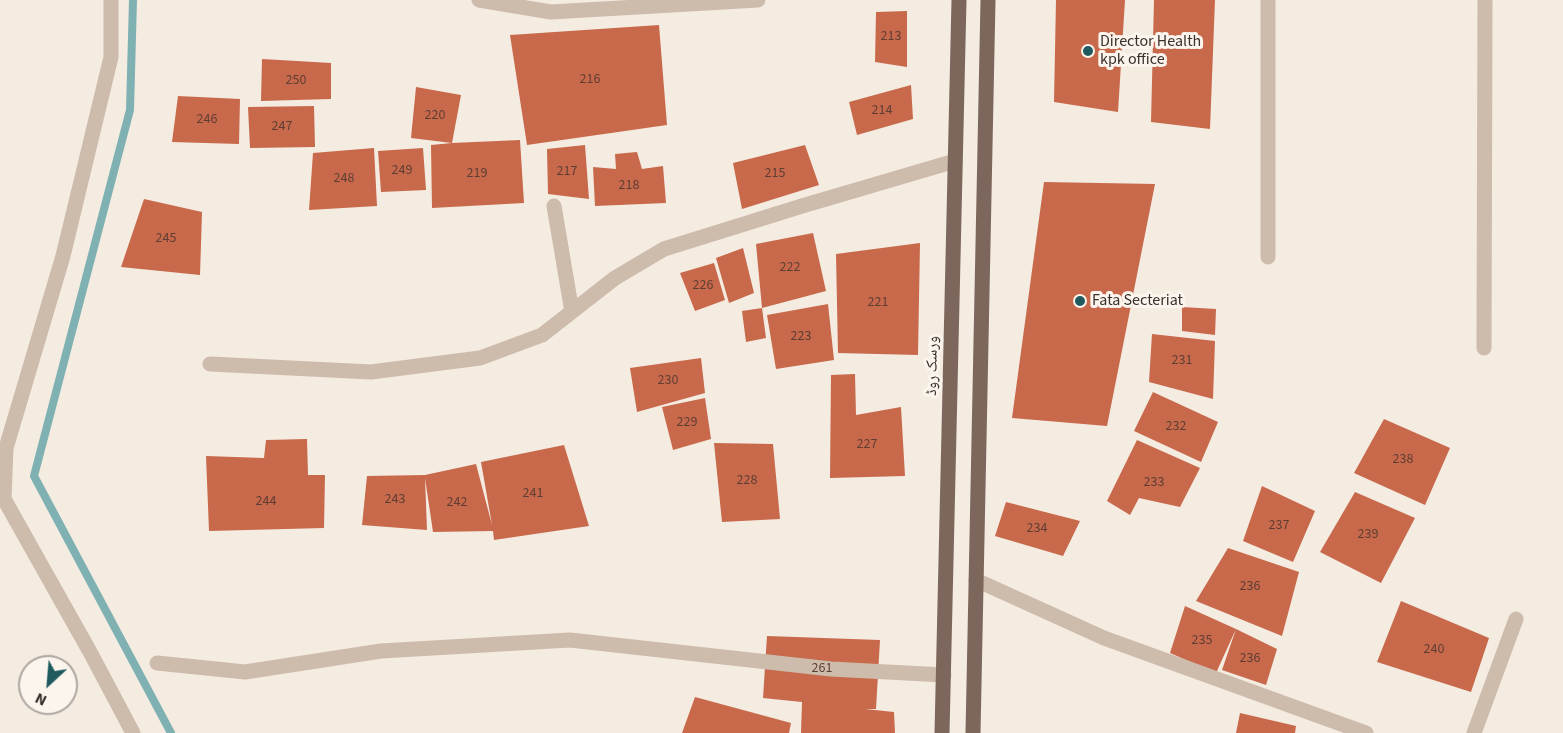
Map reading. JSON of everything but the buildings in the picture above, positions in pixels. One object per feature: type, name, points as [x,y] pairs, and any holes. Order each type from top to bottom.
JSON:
[{"type":"main road","name":"ورسک روڈ","points":[[942,733],[959,0]]},
{"type":"main road","points":[[973,733],[988,0]]},
{"type":"street","points":[[111,0],[111,57],[63,256],[6,448],[4,499],[133,733]]},
{"type":"street","points":[[479,0],[551,12],[758,0]]},
{"type":"street","points":[[1268,0],[1268,257]]},
{"type":"street","points":[[1484,348],[1485,0]]},
{"type":"street","points":[[210,364],[371,372],[480,358],[542,335],[615,279],[664,249],[955,161]]},
{"type":"street","points":[[554,206],[572,312]]},
{"type":"street","points":[[976,580],[1104,638],[1366,733]]},
{"type":"street","points":[[1474,733],[1516,619]]},
{"type":"street","points":[[157,663],[245,672],[381,651],[570,640],[831,669],[944,675]]},
{"type":"waterway","points":[[133,0],[130,110],[34,476],[171,733]]},
{"type":"place","name":"Director Health kpk office","points":[[1088,51]]},
{"type":"place","name":"Fata Secteriat","points":[[1080,301]]}]
